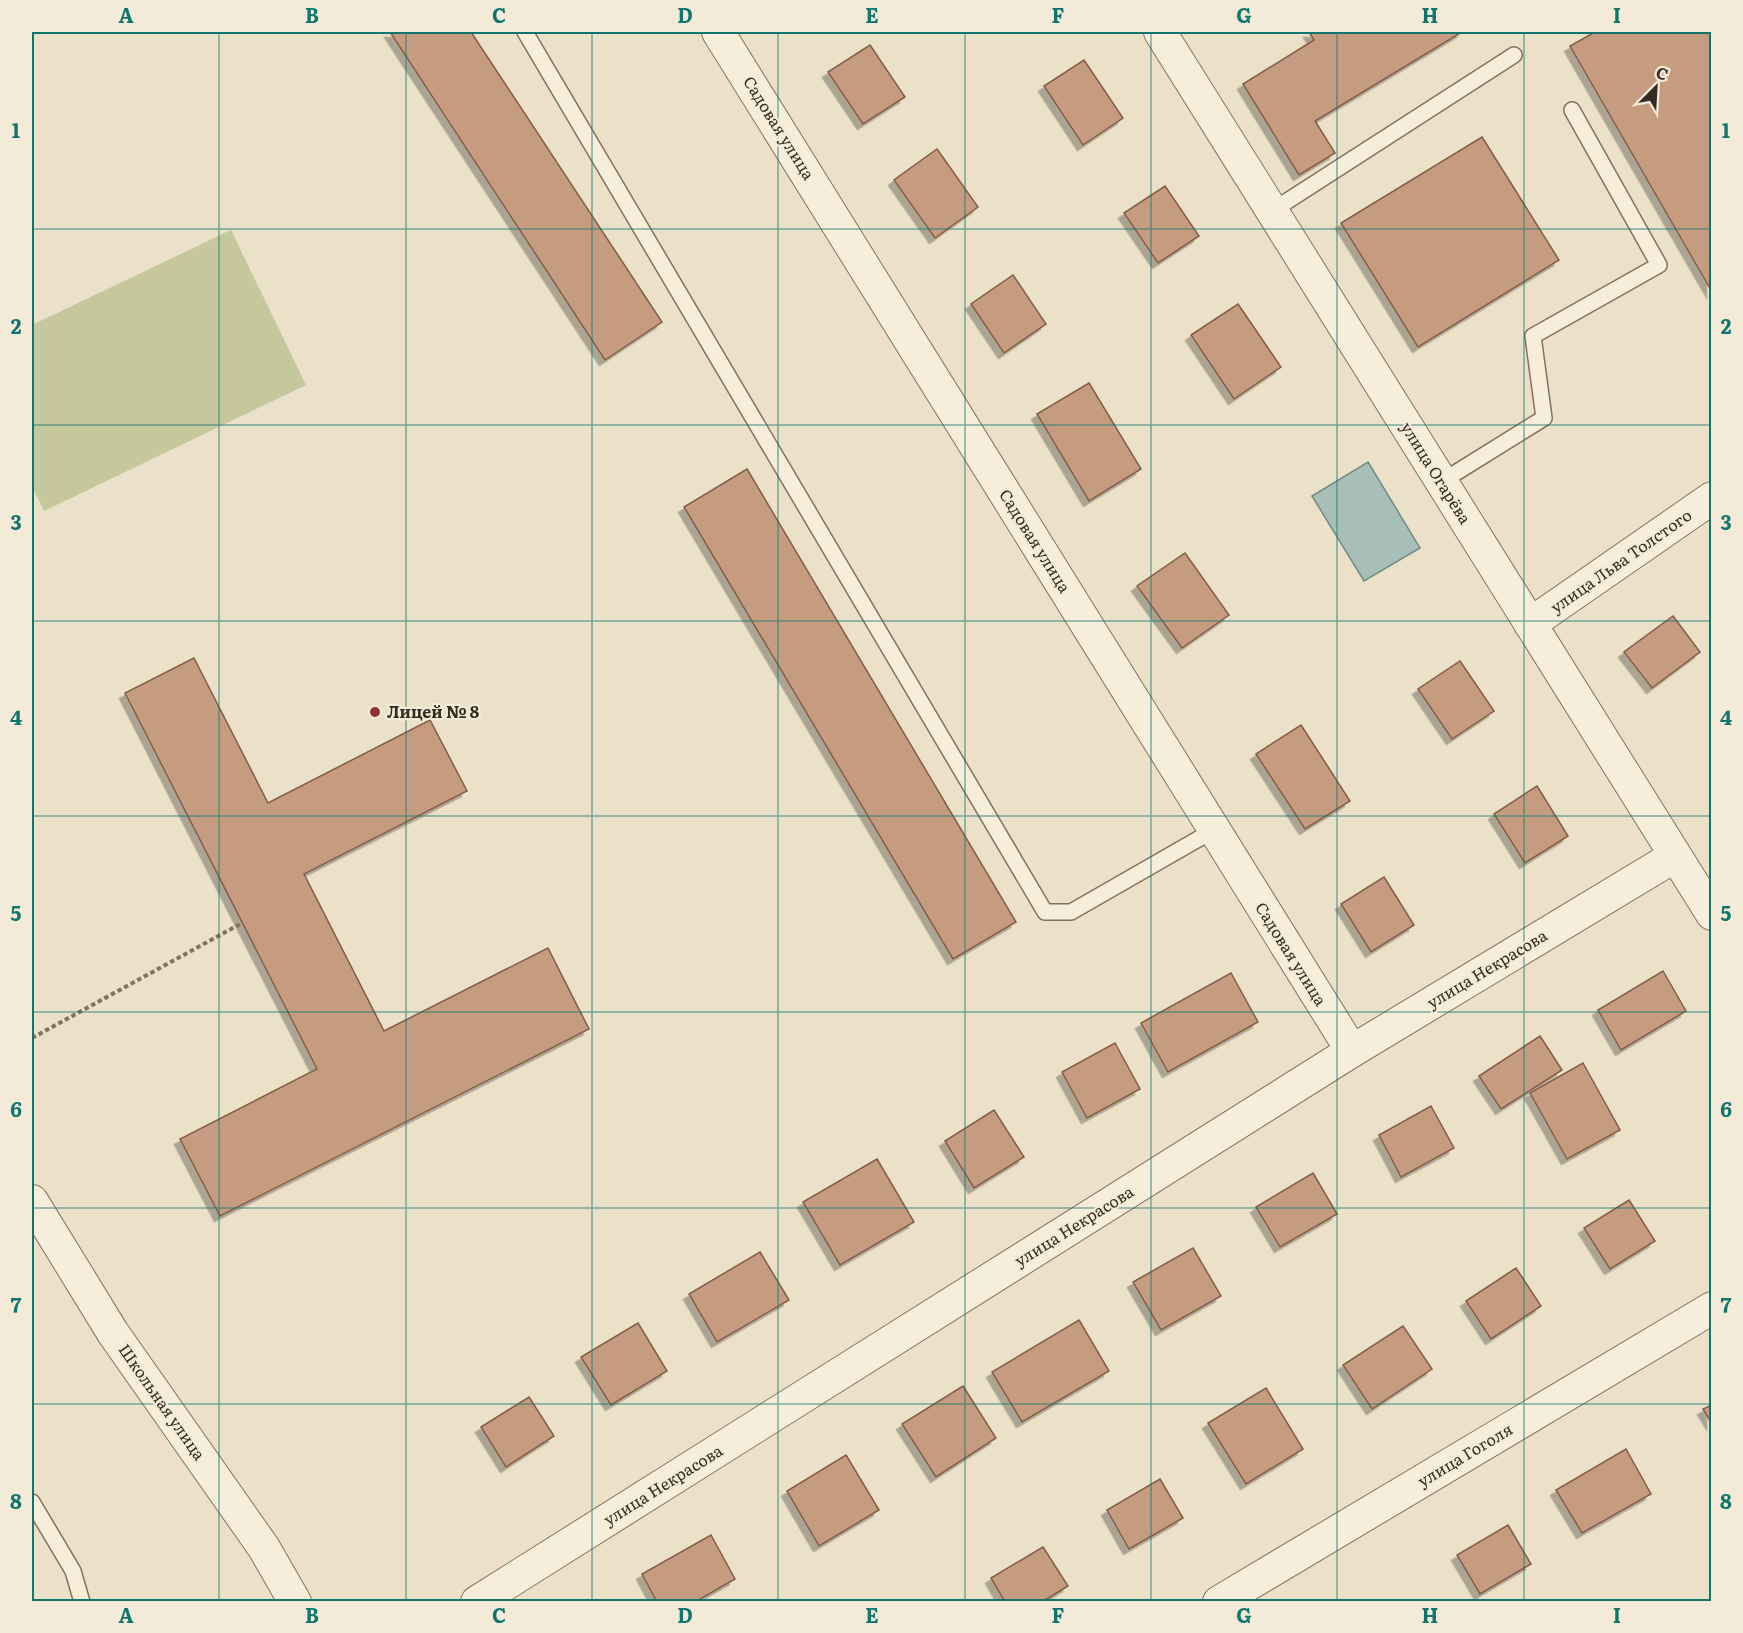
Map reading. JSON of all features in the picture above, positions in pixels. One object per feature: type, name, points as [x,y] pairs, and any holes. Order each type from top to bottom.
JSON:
[{"type":"street","name":"Садовая улица","points":[[718,32],[1352,1051]]},
{"type":"street","name":"улица Огарёва","points":[[1160,32],[1712,914]]},
{"type":"street","name":"улица Льва Толстого","points":[[1530,624],[1712,498]]},
{"type":"street","name":"улица Некрасова","points":[[477,1602],[1352,1051],[1675,856]]},
{"type":"street","name":"Школьная улица","points":[[32,1201],[113,1333],[264,1548],[295,1602]]},
{"type":"street","name":"улица Гоголя","points":[[1218,1602],[1712,1308]]},
{"type":"lane","points":[[525,32],[1045,912],[1071,912],[1214,830]]},
{"type":"lane","points":[[1272,211],[1514,55]]},
{"type":"lane","points":[[1441,482],[1544,418],[1533,336],[1659,265],[1572,110]]},
{"type":"lane","points":[[32,1502],[73,1570],[82,1602]]},
{"type":"path","points":[[32,1038],[242,923]]},
{"type":"green space","points":[[231,230],[306,385],[44,511],[32,486],[32,325]]},
{"type":"water","points":[[1368,462],[1420,548],[1364,581],[1312,496]]},
{"type":"building","points":[[390,32],[471,32],[662,322],[605,360]]},
{"type":"building","points":[[1309,32],[1462,32],[1315,121],[1335,153],[1299,175],[1243,84],[1314,40]]},
{"type":"building","points":[[1595,32],[1712,32],[1712,292],[1570,46]]},
{"type":"building","points":[[870,45],[905,97],[863,124],[828,72]]},
{"type":"building","points":[[1084,60],[1123,118],[1083,145],[1044,86]]},
{"type":"building","points":[[1482,137],[1559,260],[1418,347],[1341,223]]},
{"type":"building","points":[[937,149],[978,207],[935,238],[894,180]]},
{"type":"building","points":[[1165,186],[1199,236],[1158,263],[1124,213]]},
{"type":"building","points":[[1013,275],[1046,324],[1004,353],[971,304]]},
{"type":"building","points":[[1238,304],[1281,367],[1234,399],[1191,335]]},
{"type":"building","points":[[1089,383],[1141,469],[1089,501],[1037,414]]},
{"type":"building","points":[[747,469],[1016,922],[953,959],[684,507]]},
{"type":"building","points":[[1185,553],[1229,615],[1182,648],[1137,586]]},
{"type":"building","points":[[1673,616],[1700,652],[1652,688],[1624,652]]},
{"type":"building","points":[[194,658],[268,803],[430,720],[467,791],[304,874],[384,1031],[548,948],[589,1029],[220,1216],[180,1139],[317,1069],[125,693]]},
{"type":"building","points":[[1460,661],[1494,711],[1452,739],[1418,689]]},
{"type":"building","points":[[1301,725],[1350,801],[1305,829],[1256,754]]},
{"type":"building","points":[[1537,786],[1568,836],[1525,863],[1494,814]]},
{"type":"building","points":[[1384,877],[1414,925],[1371,952],[1341,904]]},
{"type":"building","points":[[1663,971],[1686,1011],[1621,1050],[1598,1010]]},
{"type":"building","points":[[1231,973],[1258,1022],[1168,1072],[1141,1023]]},
{"type":"building","points":[[1540,1036],[1562,1070],[1501,1109],[1479,1076]]},
{"type":"building","points":[[1115,1043],[1140,1089],[1087,1118],[1062,1072]]},
{"type":"building","points":[[1583,1063],[1620,1130],[1567,1159],[1530,1093]]},
{"type":"building","points":[[1431,1106],[1454,1148],[1401,1177],[1379,1135]]},
{"type":"building","points":[[994,1110],[1024,1157],[974,1188],[945,1141]]},
{"type":"building","points":[[877,1159],[914,1222],[840,1265],[803,1202]]},
{"type":"building","points":[[1313,1173],[1337,1214],[1280,1247],[1256,1207]]},
{"type":"building","points":[[1629,1200],[1655,1241],[1610,1269],[1584,1228]]},
{"type":"building","points":[[1193,1248],[1221,1296],[1161,1330],[1133,1282]]},
{"type":"building","points":[[760,1252],[789,1300],[717,1342],[689,1294]]},
{"type":"building","points":[[1516,1268],[1541,1306],[1491,1339],[1466,1301]]},
{"type":"building","points":[[1079,1320],[1109,1371],[1022,1422],[992,1372]]},
{"type":"building","points":[[638,1323],[667,1371],[611,1405],[581,1357]]},
{"type":"building","points":[[1403,1326],[1432,1369],[1372,1409],[1343,1365]]},
{"type":"building","points":[[963,1386],[996,1438],[936,1477],[902,1424]]},
{"type":"building","points":[[1266,1388],[1303,1449],[1246,1484],[1208,1423]]},
{"type":"building","points":[[529,1397],[554,1436],[506,1467],[481,1427]]},
{"type":"building","points":[[1712,1405],[1712,1424],[1703,1409]]},
{"type":"building","points":[[1626,1449],[1651,1494],[1582,1533],[1556,1490]]},
{"type":"building","points":[[846,1455],[879,1510],[819,1546],[787,1491]]},
{"type":"building","points":[[1160,1479],[1183,1518],[1129,1549],[1107,1510]]},
{"type":"building","points":[[1508,1525],[1531,1564],[1480,1594],[1457,1555]]},
{"type":"building","points":[[711,1535],[735,1579],[695,1602],[657,1602],[642,1574]]},
{"type":"building","points":[[1043,1547],[1068,1586],[1042,1602],[1005,1602],[991,1578]]},
{"type":"place","name":"Лицей № 8","points":[[375,712]]}]
